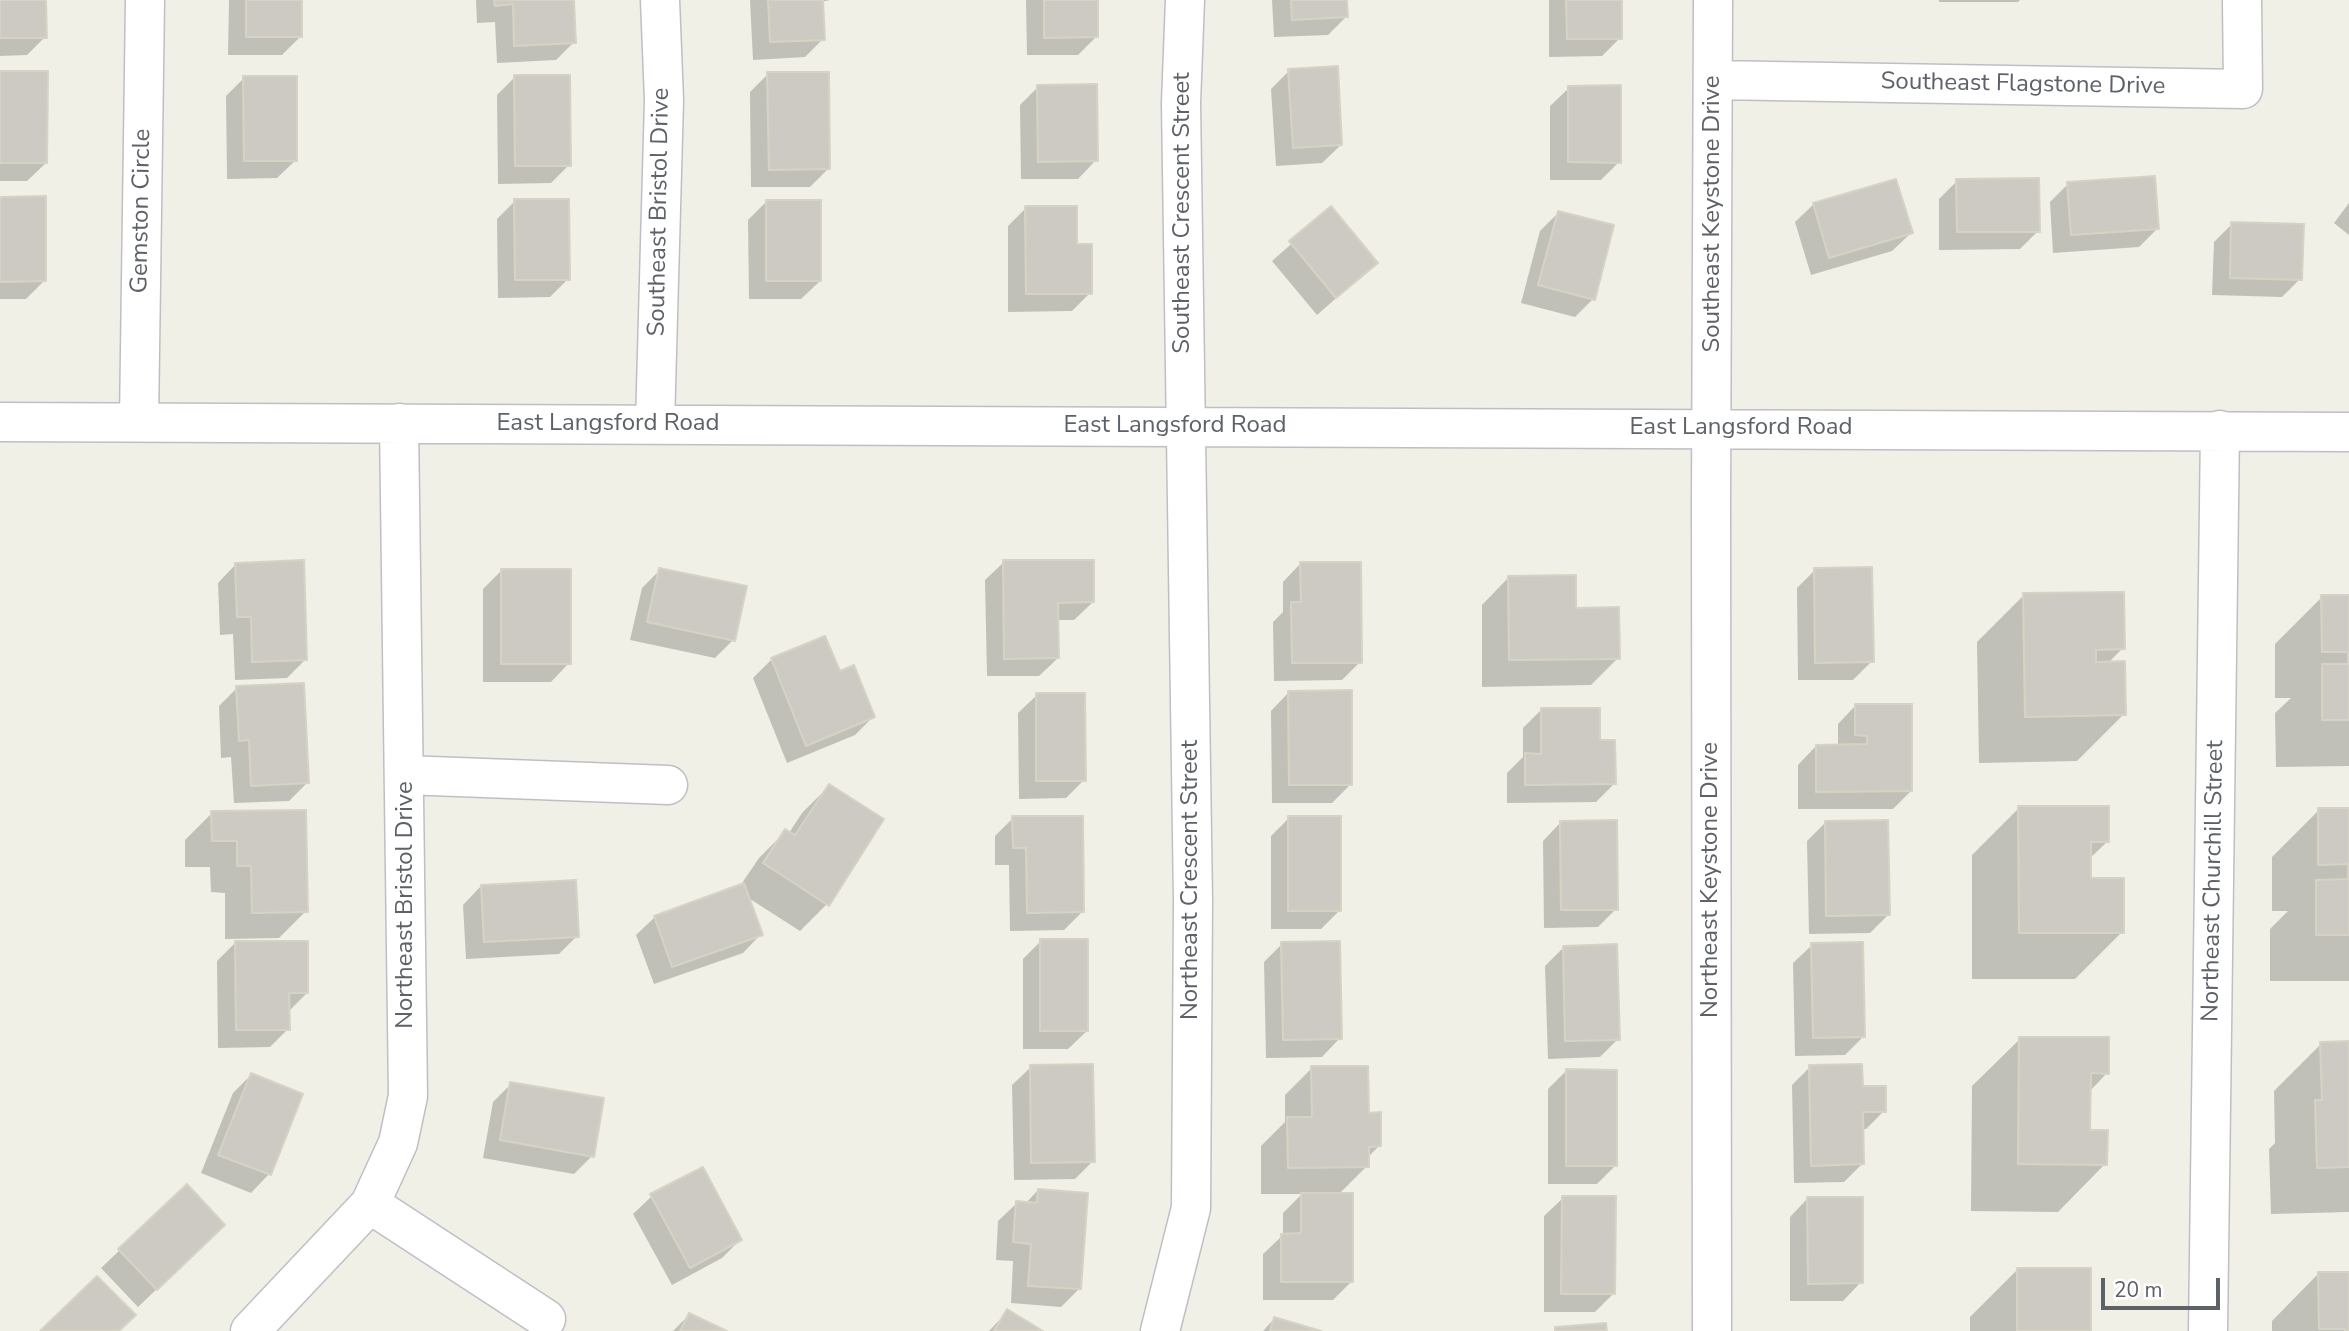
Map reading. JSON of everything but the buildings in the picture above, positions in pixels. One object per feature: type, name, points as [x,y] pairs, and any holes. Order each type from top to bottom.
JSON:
[{"type":"street","name":"Gemston Circle","points":[[139,422],[145,0]]},
{"type":"street","name":"Southeast Bristol Drive","points":[[656,424],[664,100],[660,0]]},
{"type":"street","name":"Southeast Crescent Street","points":[[1185,0],[1181,103],[1185,426]]},
{"type":"street","name":"Southeast Keystone Drive","points":[[1712,428],[1713,0]]},
{"type":"street","name":"Southeast Flagstone Drive","points":[[1714,80],[2242,89],[2242,0]]},
{"type":"street","name":"East Langsford Road","points":[[0,422],[2349,432]]},
{"type":"street","name":"Northeast Bristol Drive","points":[[250,1331],[370,1204],[398,1143],[408,1096],[399,423]]},
{"type":"street","name":"Northeast Crescent Street","points":[[1160,1331],[1191,1208],[1193,901],[1185,426]]},
{"type":"street","name":"Northeast Keystone Drive","points":[[1712,428],[1712,1331]]},
{"type":"street","name":"Northeast Churchill Street","points":[[2208,1331],[2220,430]]},
{"type":"street","points":[[405,775],[668,785]]},
{"type":"street","points":[[370,1204],[546,1319]]}]
